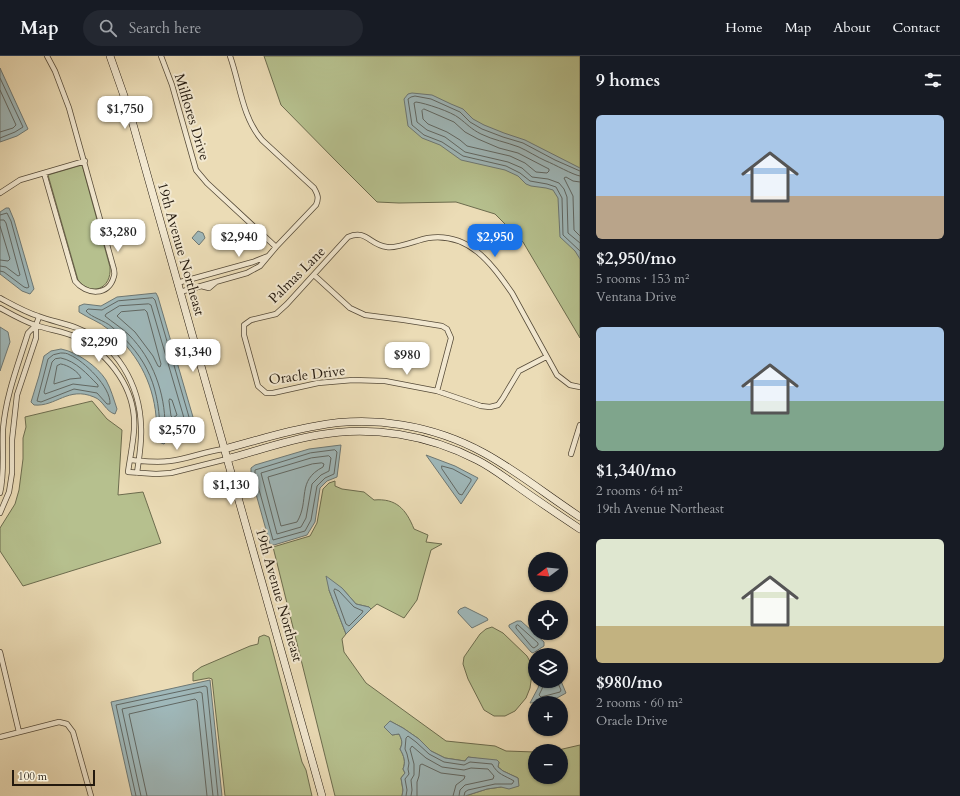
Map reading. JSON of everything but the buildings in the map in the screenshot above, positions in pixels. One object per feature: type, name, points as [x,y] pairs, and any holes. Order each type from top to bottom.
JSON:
[{"type":"street","points":[[44,173],[75,281],[80,288],[88,291],[102,291],[114,276],[113,266],[69,108],[55,71],[47,56]]},
{"type":"street","name":"19th Avenue Northeast","points":[[110,56],[129,110],[322,796]]},
{"type":"street","name":"Milflores Drive","points":[[161,56],[172,85],[196,170],[206,183],[276,247]]},
{"type":"street","points":[[180,292],[201,286],[209,288],[216,282],[247,273],[260,266],[316,205],[318,196],[314,188],[256,133],[247,112],[230,56]]},
{"type":"street","points":[[0,193],[20,180],[85,161]]},
{"type":"street","name":"Palmas Lane","points":[[253,367],[244,335],[244,325],[251,320],[276,314],[287,304],[348,237],[355,234],[364,235],[377,246],[388,248],[429,238],[456,239],[467,244],[480,253],[512,293],[546,357]]},
{"type":"street","points":[[177,283],[253,262],[269,255]]},
{"type":"street","points":[[224,270],[227,279]]},
{"type":"street","points":[[214,273],[216,282]]},
{"type":"street","points":[[314,275],[350,308],[365,315],[442,326],[447,329],[451,338],[437,390]]},
{"type":"street","points":[[0,298],[39,316],[77,328],[89,334],[101,342],[118,359],[133,384],[138,400],[141,428],[137,473]]},
{"type":"street","points":[[0,308],[36,326],[63,332],[76,337],[92,346],[104,356],[114,368],[124,382],[131,402],[133,414],[134,429],[128,472],[156,474],[171,473],[228,459],[298,439],[319,435],[342,432],[388,432],[436,443],[477,460],[580,529]]},
{"type":"street","points":[[0,513],[9,492],[12,473],[18,395],[36,338],[36,326],[39,316]]},
{"type":"street","points":[[0,494],[3,480],[3,429],[7,399],[28,333],[36,326]]},
{"type":"street","points":[[546,357],[557,375],[570,385],[580,388]]},
{"type":"street","name":"Oracle Drive","points":[[253,367],[258,386],[266,393],[273,393],[318,383],[353,380],[385,381],[437,390],[481,406],[490,407],[498,405],[519,371],[546,357]]},
{"type":"street","points":[[130,460],[155,462],[171,461],[317,425],[339,422],[404,425],[454,439],[483,452],[580,517]]},
{"type":"street","points":[[571,454],[580,425]]},
{"type":"street","points":[[2,458],[12,458]]},
{"type":"street","points":[[0,652],[19,732]]},
{"type":"street","points":[[0,737],[59,722],[67,724],[73,732],[91,796]]},
{"type":"green space","points":[[264,56],[580,56],[580,338],[523,242],[495,214],[456,202],[377,202],[281,105]]},
{"type":"green space","points":[[82,165],[110,267],[108,281],[100,288],[94,289],[83,285],[78,280],[48,175]]},
{"type":"green space","points":[[92,401],[107,419],[122,430],[118,495],[143,492],[161,543],[23,586],[0,551],[0,528],[15,504],[19,490],[23,459],[23,438],[26,427],[25,417]]},
{"type":"green space","points":[[335,481],[335,486],[342,489],[364,492],[374,500],[394,503],[404,511],[414,529],[428,535],[426,542],[442,544],[431,550],[417,600],[404,618],[377,604],[371,609],[369,607],[356,604],[342,588],[329,590],[346,634],[342,639],[344,652],[366,683],[446,741],[495,746],[506,751],[528,752],[528,784],[568,784],[568,748],[580,745],[580,796],[465,796],[518,782],[518,778],[498,767],[499,762],[468,757],[465,761],[445,758],[431,751],[419,739],[390,721],[385,727],[392,735],[399,734],[402,741],[400,749],[403,754],[403,769],[405,773],[401,778],[403,790],[402,796],[335,796],[273,547],[310,536],[317,523],[323,489],[329,483]]},
{"type":"green space","points":[[492,627],[503,633],[528,658],[528,688],[530,688],[526,698],[515,711],[505,716],[494,716],[484,710],[468,679],[463,664],[464,657],[480,634],[486,629]]},
{"type":"green space","points":[[264,635],[269,637],[312,796],[225,796],[212,679],[209,678],[193,681],[193,673],[201,667],[258,644],[259,637]]},
{"type":"water","points":[[0,68],[28,129],[17,136],[0,142]]},
{"type":"water","points":[[408,94],[432,95],[463,109],[473,119],[484,125],[525,140],[580,168],[580,259],[575,251],[560,237],[558,198],[553,190],[526,184],[518,176],[505,170],[461,160],[440,145],[422,138],[408,126],[404,99]]},
{"type":"water","points":[[6,208],[9,208],[14,220],[34,289],[30,294],[22,291],[0,274],[0,212]]},
{"type":"water","points":[[198,231],[203,233],[205,238],[199,245],[192,238]]},
{"type":"water","points":[[156,293],[193,417],[192,422],[186,429],[173,435],[164,444],[156,441],[156,416],[151,391],[147,379],[135,357],[118,337],[101,324],[79,312],[79,306],[84,304],[101,306],[117,297]]},
{"type":"water","points":[[0,327],[8,332],[10,342],[0,371]]},
{"type":"water","points":[[61,349],[80,356],[102,375],[108,383],[114,398],[117,409],[115,414],[109,411],[94,397],[85,394],[69,395],[42,405],[34,405],[31,402],[44,356],[51,351]]},
{"type":"water","points":[[341,445],[337,477],[327,481],[320,488],[315,522],[307,535],[274,545],[270,544],[251,476],[251,468],[255,465],[309,449]]},
{"type":"water","points":[[426,455],[455,466],[478,478],[461,504]]},
{"type":"water","points":[[326,576],[342,588],[356,604],[369,607],[371,609],[346,634],[329,590]]},
{"type":"water","points":[[465,607],[487,618],[488,620],[472,628],[458,613],[460,609]]},
{"type":"water","points":[[517,621],[521,621],[528,627],[528,640],[542,640],[544,642],[544,646],[541,648],[528,649],[509,627],[509,625]]},
{"type":"water","points":[[210,680],[222,796],[132,796],[111,702]]},
{"type":"water","points":[[538,688],[564,688],[566,693],[561,696],[534,696]]},
{"type":"water","points":[[390,721],[419,739],[431,751],[445,758],[465,761],[468,757],[497,760],[499,762],[498,767],[518,778],[519,786],[509,789],[501,787],[487,789],[465,796],[402,796],[403,790],[401,778],[405,773],[403,769],[403,754],[400,749],[402,742],[399,734],[392,735],[384,727]]}]
